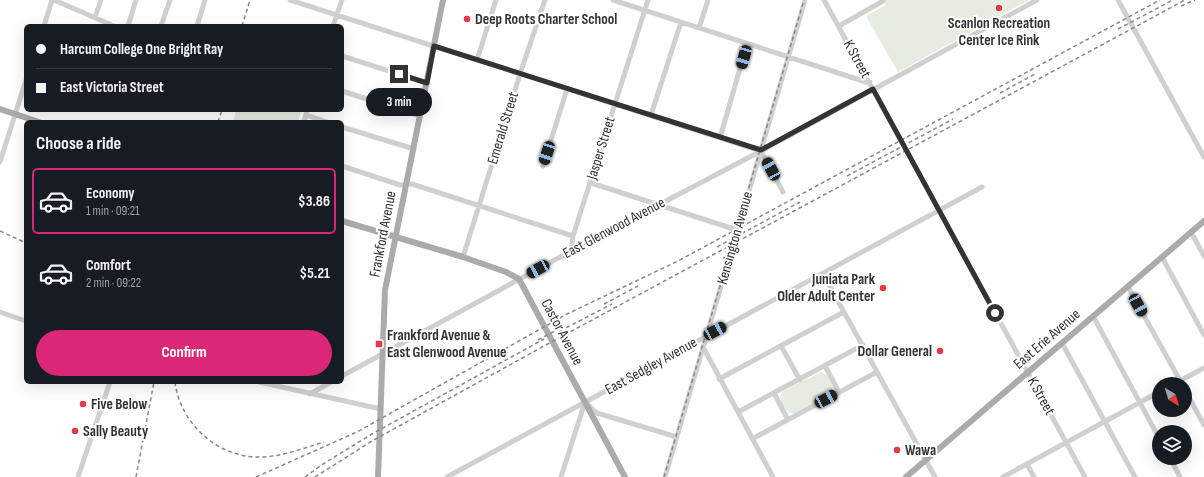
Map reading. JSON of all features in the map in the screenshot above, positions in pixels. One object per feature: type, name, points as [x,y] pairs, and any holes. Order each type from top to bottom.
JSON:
[{"type":"main road","name":"Frankford Avenue","points":[[378,477],[385,290],[443,0]]},
{"type":"main road","points":[[0,110],[33,120]]},
{"type":"main road","name":"East Erie Avenue","points":[[906,477],[1204,221]]},
{"type":"main road","points":[[344,222],[463,257],[506,272],[519,279]]},
{"type":"main road","name":"Castor Avenue","points":[[519,279],[625,477]]},
{"type":"street","points":[[45,24],[53,0],[110,24]]},
{"type":"street","points":[[95,17],[101,0]]},
{"type":"street","points":[[129,24],[136,0]]},
{"type":"street","points":[[162,24],[170,0]]},
{"type":"street","points":[[198,24],[205,0]]},
{"type":"street","points":[[290,0],[761,150],[782,192]]},
{"type":"street","points":[[334,24],[342,0]]},
{"type":"street","points":[[477,60],[496,0]]},
{"type":"street","name":"Emerald Street","points":[[463,257],[478,205],[545,0]]},
{"type":"street","points":[[613,0],[870,82]]},
{"type":"street","name":"Jasper Street","points":[[570,251],[573,236],[648,0]]},
{"type":"street","points":[[699,28],[708,0]]},
{"type":"street","name":"Kensington Avenue","points":[[665,477],[805,0]]},
{"type":"street","name":"K Street","points":[[824,0],[940,209],[1085,477]]},
{"type":"street","name":"East Glenwood Avenue","points":[[344,375],[570,251],[761,150],[1037,0]]},
{"type":"street","points":[[1118,0],[1204,157]]},
{"type":"street","points":[[839,26],[883,1]]},
{"type":"street","points":[[651,115],[681,22]]},
{"type":"street","points":[[720,138],[747,44]]},
{"type":"street","points":[[344,57],[427,83]]},
{"type":"street","points":[[0,162],[24,86]]},
{"type":"street","points":[[543,166],[567,89]]},
{"type":"street","points":[[344,92],[420,116]]},
{"type":"street","points":[[307,113],[323,120]]},
{"type":"street","points":[[344,128],[414,149]]},
{"type":"street","points":[[344,167],[400,185],[407,184],[478,205],[573,236]]},
{"type":"street","points":[[591,183],[737,230]]},
{"type":"street","name":"East Sedgley Avenue","points":[[447,477],[982,187]]},
{"type":"street","points":[[1191,232],[1204,256]]},
{"type":"street","points":[[1162,257],[1204,335]]},
{"type":"street","points":[[823,274],[935,477]]},
{"type":"street","points":[[1128,287],[1178,377]]},
{"type":"street","points":[[0,312],[24,320]]},
{"type":"street","points":[[719,379],[844,312]]},
{"type":"street","points":[[1093,316],[1152,425]]},
{"type":"street","points":[[1062,343],[1135,477]]},
{"type":"street","points":[[738,412],[863,345]]},
{"type":"street","points":[[781,346],[800,380]]},
{"type":"street","points":[[703,347],[773,477]]},
{"type":"street","points":[[825,366],[839,392]]},
{"type":"street","points":[[1189,377],[1204,368]]},
{"type":"street","points":[[752,439],[877,372]]},
{"type":"street","points":[[78,477],[109,384]]},
{"type":"street","points":[[280,384],[310,394],[381,409]]},
{"type":"street","points":[[310,394],[328,384]]},
{"type":"street","points":[[774,393],[788,420]]},
{"type":"street","points":[[1003,477],[1152,396]]},
{"type":"street","points":[[561,477],[585,402],[597,413],[677,437]]},
{"type":"street","points":[[1192,403],[1204,426]]},
{"type":"street","points":[[1027,464],[1034,477]]},
{"type":"street","points":[[1174,465],[1180,477]]},
{"type":"shaded area","points":[[884,0],[1029,0],[898,72],[866,16],[886,5]]},
{"type":"shaded area","points":[[236,112],[300,112],[298,120],[234,120]]},
{"type":"shaded area","points":[[821,372],[827,375],[833,386],[830,395],[796,414],[787,411],[783,406],[780,397],[783,391]]},
{"type":"railway","points":[[243,24],[250,0]]},
{"type":"railway","points":[[664,477],[804,0]]},
{"type":"railway","points":[[256,477],[357,432],[567,314],[678,261],[1160,0]]},
{"type":"railway","points":[[1118,29],[1173,0]]},
{"type":"railway","points":[[315,477],[372,441],[544,346],[1185,0]]},
{"type":"railway","points":[[1181,6],[1195,0]]},
{"type":"railway","points":[[1000,93],[1037,73]]},
{"type":"railway","points":[[219,120],[221,112]]},
{"type":"railway","points":[[847,176],[953,119]]},
{"type":"railway","points":[[717,247],[800,202]]},
{"type":"railway","points":[[0,231],[24,242]]},
{"type":"railway","points":[[604,304],[638,286]]},
{"type":"railway","points":[[560,331],[612,304]]},
{"type":"railway","points":[[538,340],[564,326]]},
{"type":"railway","points":[[305,477],[323,464],[372,434],[544,339]]},
{"type":"railway","points":[[136,477],[154,384]]},
{"type":"railway","points":[[175,384],[178,397],[193,425],[204,436],[231,452],[246,456],[262,457],[278,455],[324,442]]},
{"type":"place","name":"Scanlon Recreation Center Ice Rink","points":[[999,8]]},
{"type":"place","name":"Deep Roots Charter School","points":[[467,19]]},
{"type":"place","name":"Juniata Park Older Adult Center","points":[[883,288]]},
{"type":"place","name":"Frankford Avenue & East Glenwood Avenue","points":[[379,344]]},
{"type":"place","name":"Dollar General","points":[[940,351]]},
{"type":"place","name":"Five Below","points":[[83,404]]},
{"type":"place","name":"Sally Beauty","points":[[75,431]]},
{"type":"place","name":"Wawa","points":[[897,450]]},
{"type":"route","points":[[399,74],[427,83],[434,46],[747,147],[761,150],[873,89],[940,209],[995,313]]}]
